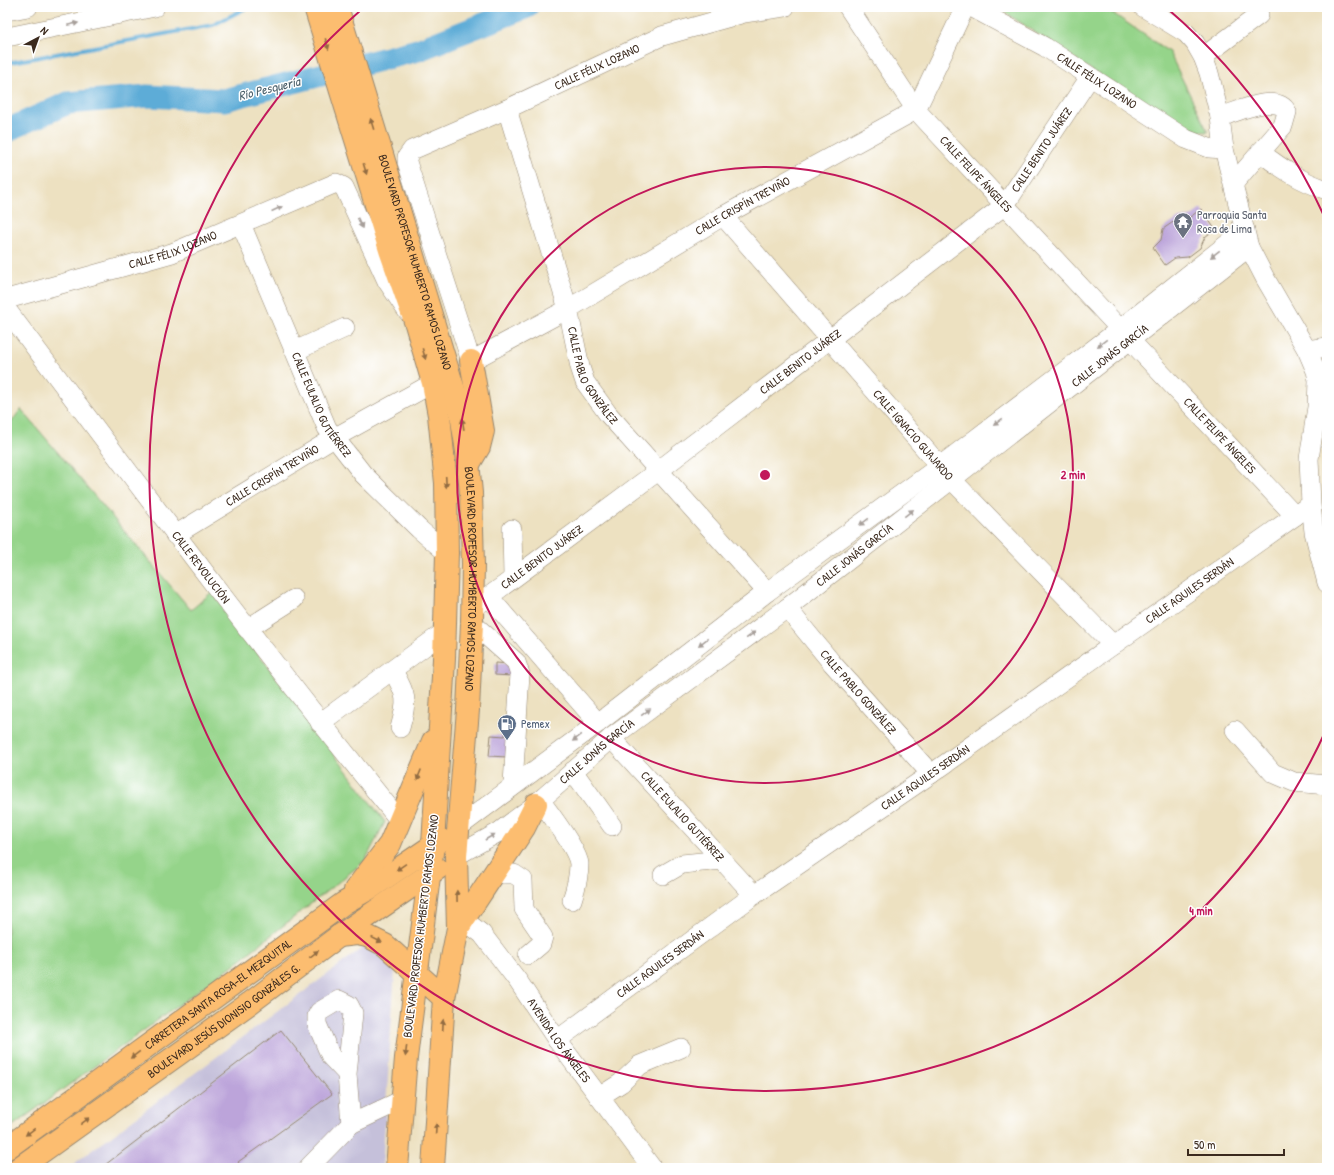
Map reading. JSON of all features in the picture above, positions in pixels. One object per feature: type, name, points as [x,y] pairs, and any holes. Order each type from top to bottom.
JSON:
[{"type":"main road","name":"BOULEVARD PROFESOR HUMBERTO RAMOS LOZANO","points":[[315,7],[399,246],[437,328],[461,413],[469,464],[476,607],[456,856],[458,928],[444,998],[433,1168]]},
{"type":"main road","name":"BOULEVARD PROFESOR HUMBERTO RAMOS LOZANO","points":[[337,7],[399,246],[416,324],[433,383],[443,447],[447,553],[444,659],[433,845],[416,974],[396,1167]]},
{"type":"main road","points":[[469,464],[479,447],[484,431],[471,361]]},
{"type":"main road","points":[[447,553],[465,571],[476,607]]},
{"type":"main road","points":[[444,659],[456,688],[448,791],[460,817]]},
{"type":"main road","points":[[344,903],[390,844],[439,726]]},
{"type":"main road","points":[[458,928],[497,871],[524,828],[538,802]]},
{"type":"main road","name":"CARRETERA SANTA ROSA-EL MEZQUITAL","points":[[7,1148],[344,903],[433,845],[460,817]]},
{"type":"main road","name":"BOULEVARD JESÚS DIONISIO GONZÁLES G.","points":[[19,1168],[339,936],[456,856]]},
{"type":"main road","points":[[339,936],[357,934],[376,940],[394,952],[416,974],[444,998]]},
{"type":"street","points":[[7,11],[28,7]]},
{"type":"street","points":[[7,37],[155,7]]},
{"type":"street","name":"CALLE FÉLIX LOZANO","points":[[471,361],[407,162],[409,153],[416,148],[506,109],[662,36],[744,13],[785,7]]},
{"type":"street","name":"CALLE FELIPE ÁNGELES","points":[[848,7],[916,110],[1295,516]]},
{"type":"street","points":[[916,110],[965,7]]},
{"type":"street","name":"CALLE FÉLIX LOZANO","points":[[971,7],[1024,35],[1186,139],[1209,148],[1224,149]]},
{"type":"street","points":[[1143,7],[1186,33],[1195,43],[1203,57],[1209,73],[1220,117],[1224,149],[1247,238],[1265,278],[1307,350],[1322,382],[1309,459],[1314,532],[1327,583]]},
{"type":"street","points":[[1203,57],[1259,15]]},
{"type":"street","name":"CALLE BENITO JUÁREZ","points":[[476,607],[513,577],[658,471],[1005,205],[1090,77]]},
{"type":"street","points":[[1220,117],[1271,102],[1281,105],[1287,112],[1283,126],[1234,183]]},
{"type":"street","name":"CALLE PABLO GONZÁLEZ","points":[[506,109],[568,309],[580,367],[585,382],[608,414],[767,592]]},
{"type":"street","name":"CALLE CRISPÍN TREVIÑO","points":[[471,361],[568,309],[723,216],[916,110]]},
{"type":"street","points":[[1260,152],[1295,177],[1327,190]]},
{"type":"street","name":"CALLE FÉLIX LOZANO","points":[[7,299],[172,253],[336,183],[344,187],[387,281],[416,324]]},
{"type":"street","name":"CALLE IGNACIO GUAJARDO","points":[[723,216],[952,480],[1113,644]]},
{"type":"street","name":"CALLE EULALIO GUTIÉRREZ","points":[[241,224],[327,428],[363,474],[396,507],[447,553]]},
{"type":"street","name":"CALLE JONÁS GARCÍA","points":[[456,856],[499,832],[538,802],[611,738],[787,608],[952,480],[1125,335],[1247,238]]},
{"type":"street","name":"CALLE REVOLUCIÓN","points":[[7,310],[247,629],[320,723],[400,820]]},
{"type":"street","points":[[295,351],[345,328]]},
{"type":"street","name":"CALLE JONÁS GARCÍA","points":[[460,817],[513,784],[598,723],[767,592],[940,466],[1125,335]]},
{"type":"street","points":[[1307,350],[1327,347]]},
{"type":"street","name":"CALLE CRISPÍN TREVIÑO","points":[[175,535],[334,438],[433,383]]},
{"type":"street","points":[[1295,516],[1311,504]]},
{"type":"street","name":"CALLE AQUILES SERDÁN","points":[[557,1040],[754,895],[931,774],[1295,516]]},
{"type":"street","points":[[512,529],[513,577]]},
{"type":"street","points":[[247,629],[294,600]]},
{"type":"street","points":[[476,607],[598,723]]},
{"type":"street","points":[[476,607],[519,667],[520,674],[513,784]]},
{"type":"street","name":"CALLE PABLO GONZÁLEZ","points":[[787,608],[832,663],[931,774]]},
{"type":"street","points":[[320,723],[393,671],[444,632]]},
{"type":"street","points":[[393,671],[405,692],[406,709],[400,728]]},
{"type":"street","points":[[1235,730],[1273,773],[1294,782],[1327,785]]},
{"type":"street","name":"CALLE EULALIO GUTIÉRREZ","points":[[611,738],[754,895]]},
{"type":"street","points":[[573,771],[612,826]]},
{"type":"street","points":[[538,802],[560,826],[579,862],[578,882],[572,900]]},
{"type":"street","points":[[663,875],[682,864],[722,860]]},
{"type":"street","points":[[497,871],[505,874],[514,874],[523,880],[524,909],[543,937],[541,944],[528,955]]},
{"type":"street","name":"AVENIDA LOS ÁNGELES","points":[[458,928],[466,926],[472,927],[482,934],[518,980],[557,1040],[652,1168]]},
{"type":"street","points":[[599,1097],[621,1083],[640,1065],[681,1048]]},
{"type":"street","points":[[347,1074],[351,1124]]},
{"type":"street","points":[[308,1168],[351,1124],[402,1100]]},
{"type":"shaded area","points":[[365,946],[395,969],[382,1168],[68,1168]]},
{"type":"green space","points":[[997,7],[1104,7],[1169,52],[1208,132],[1196,131],[1093,71]]},
{"type":"green space","points":[[21,409],[191,610],[212,592],[385,822],[365,861],[236,963],[7,1130],[7,428]]},
{"type":"building","name":"Parroquia Santa Rosa de Lima","points":[[1201,209],[1215,229],[1205,237],[1200,248],[1188,257],[1175,258],[1165,265],[1153,248],[1161,240],[1163,229],[1179,218],[1190,217]]},
{"type":"building","points":[[495,663],[512,664],[512,676],[495,675]]},
{"type":"building","name":"Pemex","points":[[506,725],[524,726],[507,757],[489,756],[491,735],[505,736]]},
{"type":"building","points":[[281,1030],[332,1094],[238,1162],[242,1168],[101,1168]]},
{"type":"waterway","points":[[7,63],[213,25],[248,7]]},
{"type":"waterway","name":"Río Pesquería","points":[[7,132],[14,127],[68,103],[147,96],[224,100],[418,50],[527,7]]},
{"type":"place","name":"Parroquia Santa Rosa de Lima","points":[[1183,239]]},
{"type":"place","name":"Pemex","points":[[507,741]]}]
